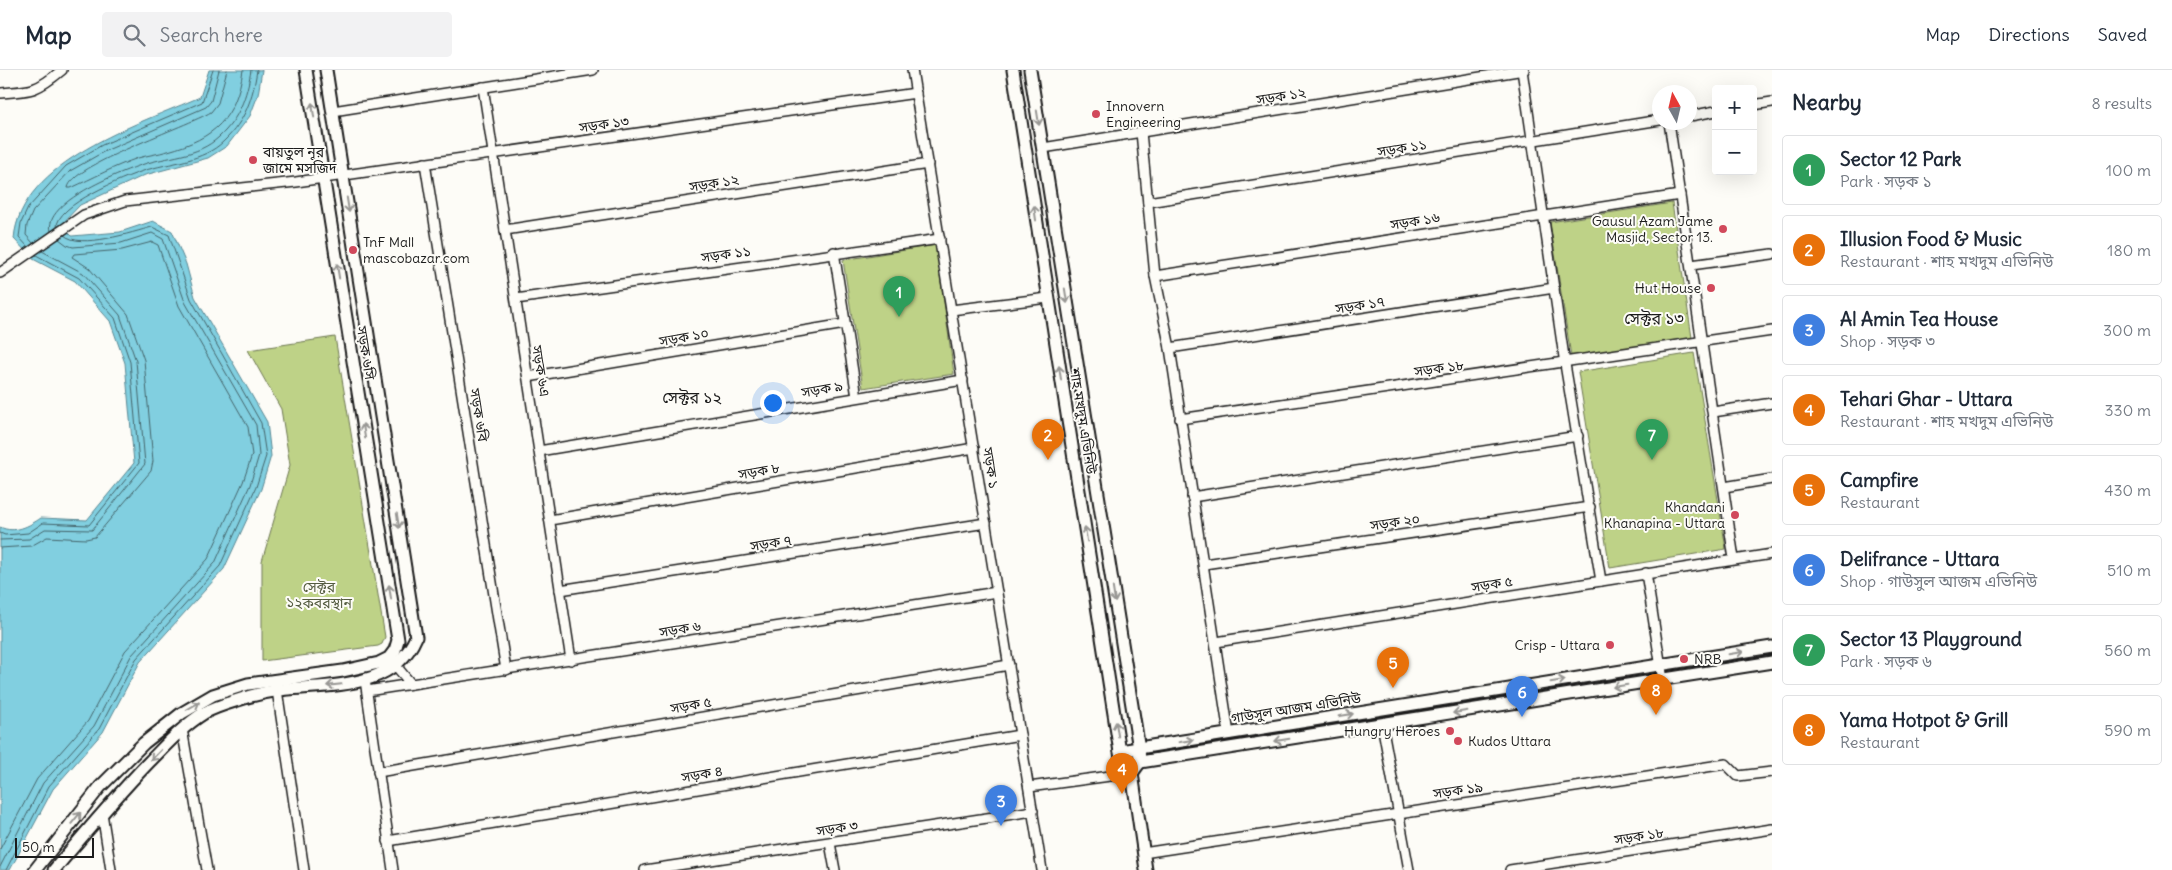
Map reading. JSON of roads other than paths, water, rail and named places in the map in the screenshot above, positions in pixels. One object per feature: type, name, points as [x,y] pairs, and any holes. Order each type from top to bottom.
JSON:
[{"type":"street","points":[[0,93],[27,92],[41,88],[62,70]]},
{"type":"street","name":"সড়ক ৬সি","points":[[306,70],[396,645]]},
{"type":"street","name":"সড়ক ৬সি","points":[[326,70],[416,637],[406,657]]},
{"type":"street","points":[[333,111],[591,70]]},
{"type":"street","name":"সড়ক ১","points":[[912,70],[1042,870]]},
{"type":"street","name":"শাহ মখদুম এভিনিউ","points":[[1013,70],[1122,764]]},
{"type":"street","name":"শাহ মখদুম এভিনিউ","points":[[1030,70],[1140,762]]},
{"type":"street","points":[[1523,70],[1565,364],[1601,581]]},
{"type":"street","name":"সড়ক ১২","points":[[1043,148],[1523,70]]},
{"type":"street","name":"সড়ক ৬এ","points":[[483,87],[571,660]]},
{"type":"street","name":"সড়ক ১৩","points":[[0,273],[84,216],[125,201],[296,182],[916,93]]},
{"type":"street","points":[[1018,102],[1035,100]]},
{"type":"street","points":[[1757,105],[1772,102]]},
{"type":"street","points":[[1697,115],[1712,112]]},
{"type":"street","name":"সড়ক ১১","points":[[1148,202],[1652,121]]},
{"type":"street","points":[[1670,130],[1734,559]]},
{"type":"street","points":[[1141,132],[1155,276],[1170,348],[1229,734]]},
{"type":"street","name":"সড়ক ৬বি","points":[[425,163],[506,670]]},
{"type":"street","name":"সড়ক ১২","points":[[505,230],[928,164]]},
{"type":"street","name":"সড়ক ১৬","points":[[1155,276],[1680,195]]},
{"type":"street","name":"সড়ক ১১","points":[[516,299],[834,252],[940,239]]},
{"type":"street","points":[[834,252],[857,397]]},
{"type":"street","points":[[1691,265],[1772,254]]},
{"type":"street","points":[[1045,280],[1063,278]]},
{"type":"street","name":"সড়ক ১৭","points":[[1170,348],[1554,288]]},
{"type":"street","points":[[951,310],[1048,298]]},
{"type":"street","name":"সড়ক ১০","points":[[528,377],[845,324]]},
{"type":"street","points":[[1702,343],[1772,331]]},
{"type":"street","name":"সড়ক ১৮","points":[[1180,419],[1702,343]]},
{"type":"street","name":"সড়ক ৯","points":[[539,451],[963,380]]},
{"type":"street","points":[[1713,412],[1772,403]]},
{"type":"street","points":[[1192,497],[1578,436]]},
{"type":"street","name":"সড়ক ৮","points":[[550,520],[974,448]]},
{"type":"street","points":[[1724,487],[1772,479]]},
{"type":"street","points":[[374,495],[393,492]]},
{"type":"street","name":"সড়ক ২০","points":[[1204,564],[1590,508]]},
{"type":"street","name":"সড়ক ৭","points":[[560,590],[986,523]]},
{"type":"street","points":[[1089,555],[1107,552]]},
{"type":"street","name":"সড়ক ৫","points":[[1216,642],[1772,554]]},
{"type":"street","points":[[1646,573],[1663,680]]},
{"type":"street","name":"সড়ক ৬","points":[[366,686],[411,684],[506,670],[997,592]]},
{"type":"street","points":[[35,870],[100,787],[144,743],[182,713],[213,695],[248,684],[362,667],[389,658],[396,645],[406,657],[366,686],[277,690],[236,700],[205,712],[182,729],[102,813],[54,870]]},
{"type":"street","name":"গাউসুল আজম এভিনিউ","points":[[1120,751],[1772,647]]},
{"type":"street","points":[[1122,764],[1772,662]]},
{"type":"street","name":"সড়ক ৫","points":[[378,772],[1009,665]]},
{"type":"street","points":[[396,666],[411,684]]},
{"type":"street","points":[[366,686],[392,870]]},
{"type":"street","points":[[277,690],[304,870]]},
{"type":"street","points":[[1382,724],[1409,870]]},
{"type":"street","points":[[182,729],[207,870]]},
{"type":"street","name":"সড়ক ৪","points":[[388,841],[1020,734]]},
{"type":"street","points":[[1029,787],[1132,773],[1140,762]]},
{"type":"street","points":[[1122,764],[1132,773],[1146,870]]},
{"type":"street","name":"সড়ক ১৯","points":[[1143,853],[1726,764],[1738,776],[1772,772]]},
{"type":"street","name":"সড়ক ৩","points":[[645,870],[1033,811]]},
{"type":"street","points":[[102,813],[111,870]]},
{"type":"street","name":"সড়ক ১৮","points":[[1510,870],[1772,829]]},
{"type":"street","points":[[830,843],[835,870]]},
{"type":"water","points":[[209,70],[262,70],[258,95],[250,116],[227,146],[208,158],[145,175],[80,205],[61,225],[72,236],[120,232],[153,221],[172,231],[186,264],[195,297],[267,422],[271,456],[261,489],[224,569],[140,662],[103,732],[53,789],[10,870],[0,870],[0,527],[11,530],[16,529],[27,526],[41,518],[87,520],[134,463],[125,363],[110,321],[75,281],[33,259],[14,239],[21,212],[37,188],[59,167],[86,149],[116,133],[200,97]]},
{"type":"place","name":"Innovern Engineering","points":[[1096,114]]},
{"type":"place","name":"বায়তুল নূর জামে মসজিদ","points":[[253,160]]},
{"type":"place","name":"Gausul Azam Jame Masjid, Sector 13.","points":[[1723,229]]},
{"type":"place","name":"TnF Mall mascobazar.com","points":[[353,250]]},
{"type":"place","name":"Hut House","points":[[1711,288]]},
{"type":"place","name":"Sector 12 Park","points":[[899,317]]},
{"type":"place","name":"Illusion Food & Music","points":[[1048,460]]},
{"type":"place","name":"Sector 13 Playground","points":[[1652,460]]},
{"type":"place","name":"Khandani Khanapina - Uttara","points":[[1735,515]]},
{"type":"place","name":"Crisp - Uttara","points":[[1610,645]]},
{"type":"place","name":"NRB","points":[[1684,659]]},
{"type":"place","name":"Campfire","points":[[1393,688]]},
{"type":"place","name":"Yama Hotpot & Grill","points":[[1656,715]]},
{"type":"place","name":"Delifrance - Uttara","points":[[1522,717]]},
{"type":"place","name":"Hungry Heroes","points":[[1450,731]]},
{"type":"place","name":"Kudos Uttara","points":[[1458,741]]},
{"type":"place","name":"Tehari Ghar - Uttara","points":[[1122,794]]},
{"type":"place","name":"Al Amin Tea House","points":[[1001,826]]},
{"type":"district","name":"সেক্টর ১৩","points":[[1654,318]]},
{"type":"district","name":"সেক্টর ১২","points":[[692,397]]},
{"type":"park label","name":"সেক্টর ১২কবরস্থান","points":[[319,596]]}]
